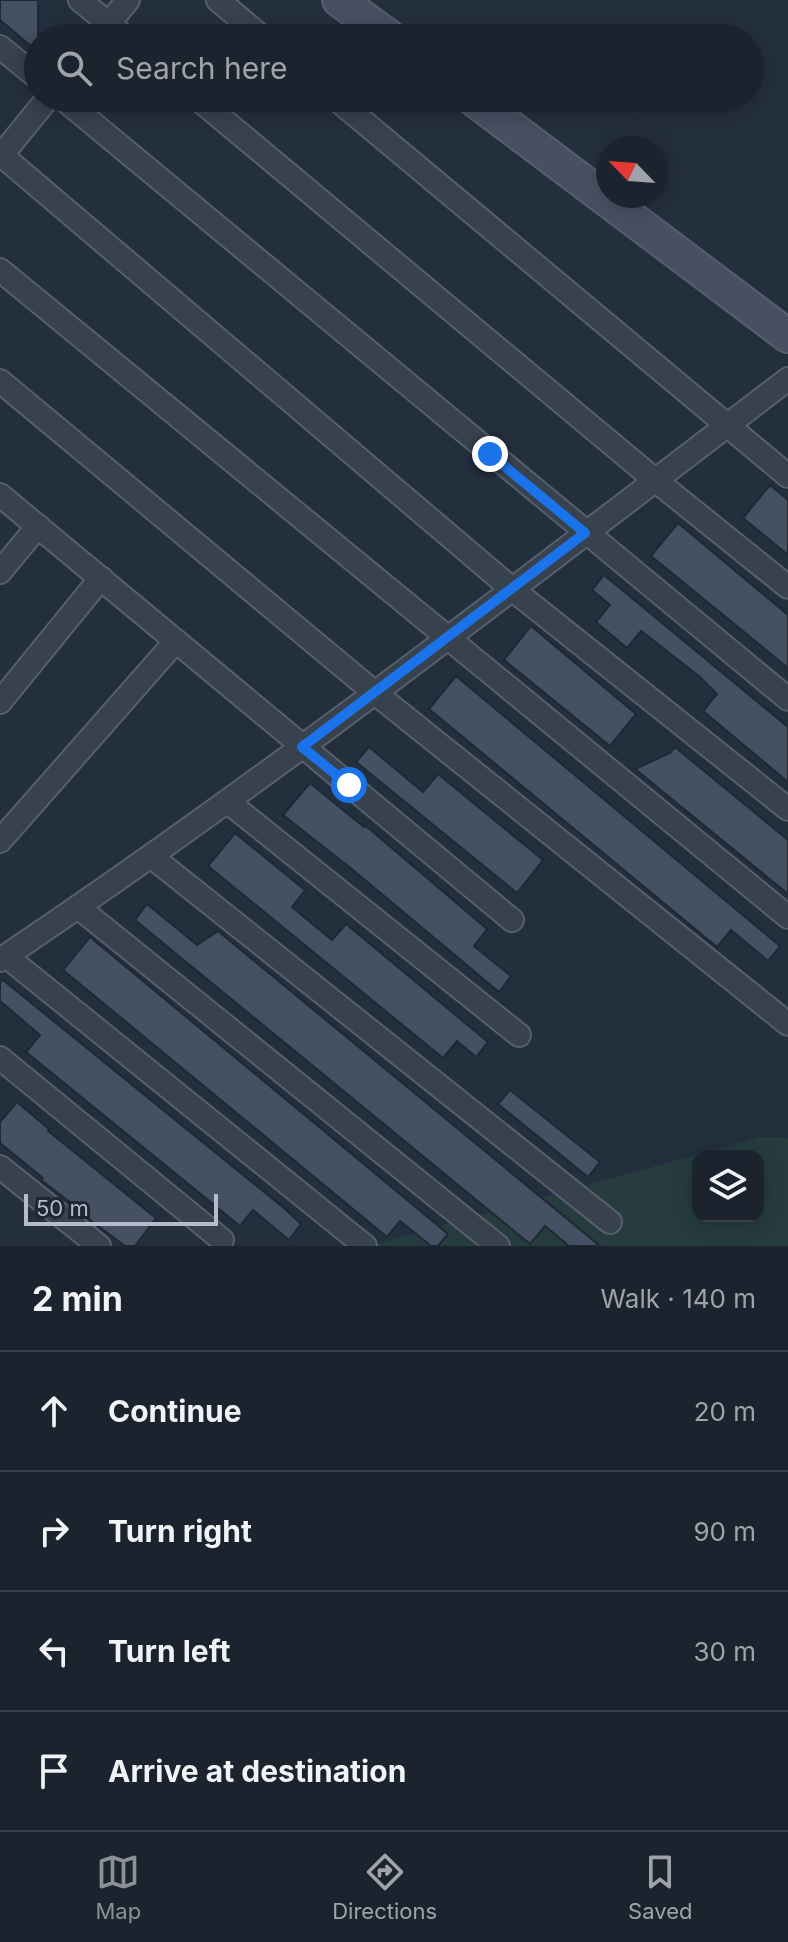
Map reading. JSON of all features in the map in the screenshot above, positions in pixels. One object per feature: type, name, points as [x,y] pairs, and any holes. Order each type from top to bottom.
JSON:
[{"type":"street","points":[[80,0],[103,24]]},
{"type":"street","points":[[116,24],[128,0]]},
{"type":"street","points":[[218,0],[246,24]]},
{"type":"street","points":[[339,0],[372,24]]},
{"type":"street","points":[[0,47],[24,67]]},
{"type":"street","points":[[36,112],[0,155],[512,589],[788,809]]},
{"type":"street","points":[[79,112],[788,699]]},
{"type":"street","points":[[214,112],[788,587]]},
{"type":"street","points":[[352,112],[788,476]]},
{"type":"street","points":[[491,112],[788,336]]},
{"type":"street","points":[[0,270],[788,917]]},
{"type":"street","points":[[365,1246],[3,958],[228,802],[788,379]]},
{"type":"street","points":[[0,381],[375,693],[788,1024]]},
{"type":"street","points":[[0,495],[512,920]]},
{"type":"street","points":[[0,572],[38,526]]},
{"type":"street","points":[[0,702],[101,578]]},
{"type":"street","points":[[0,841],[176,641]]},
{"type":"street","points":[[228,802],[519,1035]]},
{"type":"street","points":[[152,857],[610,1222]]},
{"type":"street","points":[[78,907],[498,1246]]},
{"type":"street","points":[[0,1058],[222,1240]]},
{"type":"street","points":[[0,1167],[99,1246]]},
{"type":"green space","points":[[760,1137],[788,1138],[788,1246],[369,1246],[692,1156],[692,1222],[764,1222],[764,1150],[713,1150]]},
{"type":"building","points":[[0,0],[38,0],[38,24],[24,24],[24,40],[0,20]]},
{"type":"building","points":[[770,485],[788,500],[788,555],[743,518]]},
{"type":"building","points":[[678,523],[788,615],[788,668],[651,556]]},
{"type":"building","points":[[604,575],[788,727],[788,782],[703,711],[717,694],[700,677],[641,631],[627,648],[596,622],[610,605],[592,590]]},
{"type":"building","points":[[531,626],[636,714],[610,746],[504,660]]},
{"type":"building","points":[[456,676],[780,946],[768,961],[731,930],[717,947],[429,709]]},
{"type":"building","points":[[369,747],[423,792],[438,774],[543,860],[517,893],[356,762]]},
{"type":"building","points":[[675,747],[788,840],[788,894],[635,769],[670,753]]},
{"type":"building","points":[[310,783],[366,826],[487,929],[474,946],[511,976],[499,992],[283,815]]},
{"type":"building","points":[[235,833],[305,890],[292,907],[332,940],[346,924],[488,1042],[476,1057],[457,1041],[443,1058],[208,866]]},
{"type":"building","points":[[147,904],[197,945],[218,931],[600,1246],[569,1246],[545,1226],[530,1244],[135,920]]},
{"type":"building","points":[[90,937],[448,1234],[438,1246],[431,1246],[400,1221],[387,1237],[63,970]]},
{"type":"building","points":[[3,980],[285,1209],[301,1224],[289,1240],[253,1210],[240,1226],[26,1052],[40,1035],[0,1001],[0,983]]},
{"type":"building","points":[[510,1090],[600,1162],[588,1177],[498,1104]]},
{"type":"building","points":[[17,1102],[48,1131],[156,1218],[135,1246],[125,1246],[78,1211],[0,1143],[0,1122]]},
{"type":"route","points":[[349,785],[302,747],[585,533],[490,454]]}]
